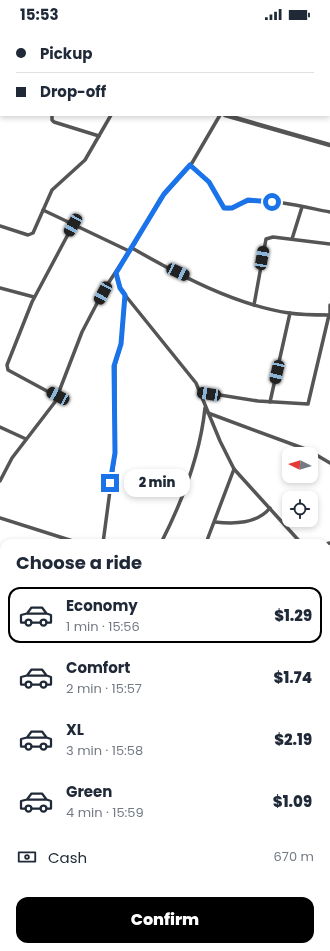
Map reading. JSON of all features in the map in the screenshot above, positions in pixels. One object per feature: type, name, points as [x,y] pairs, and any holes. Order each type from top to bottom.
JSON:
[{"type":"street","points":[[52,116],[52,120],[54,122],[99,136]]},
{"type":"street","points":[[0,226],[32,234],[52,190],[85,160],[109,116]]},
{"type":"street","points":[[0,481],[11,460],[58,396],[82,332],[105,288],[131,250],[164,194],[190,165],[219,116]]},
{"type":"street","points":[[228,116],[330,145]]},
{"type":"street","points":[[190,165],[209,182],[224,208],[232,208],[248,200],[330,212]]},
{"type":"street","points":[[292,239],[302,207]]},
{"type":"street","points":[[43,210],[209,287],[254,305],[290,313],[329,315]]},
{"type":"street","points":[[58,396],[7,367],[12,348],[34,297],[73,225]]},
{"type":"street","points":[[254,305],[266,239],[272,237],[330,244]]},
{"type":"street","points":[[116,273],[120,288],[125,295],[191,375],[234,469],[297,539]]},
{"type":"street","points":[[0,288],[34,297]]},
{"type":"street","points":[[104,539],[115,453],[114,366],[121,344],[125,295]]},
{"type":"street","points":[[200,392],[270,402],[308,404],[330,305]]},
{"type":"street","points":[[270,402],[290,313]]},
{"type":"street","points":[[163,539],[194,466],[199,449],[205,406]]},
{"type":"street","points":[[208,413],[308,450],[330,463]]},
{"type":"street","points":[[0,427],[26,439]]},
{"type":"street","points":[[208,539],[215,522],[223,494],[234,469]]},
{"type":"street","points":[[215,522],[241,523],[263,514],[270,508]]},
{"type":"street","points":[[0,518],[66,539]]},
{"type":"route","points":[[110,483],[115,453],[114,366],[123,333],[125,295],[120,288],[116,273],[167,189],[190,165],[209,182],[224,208],[230,209],[248,200],[272,202]]}]
